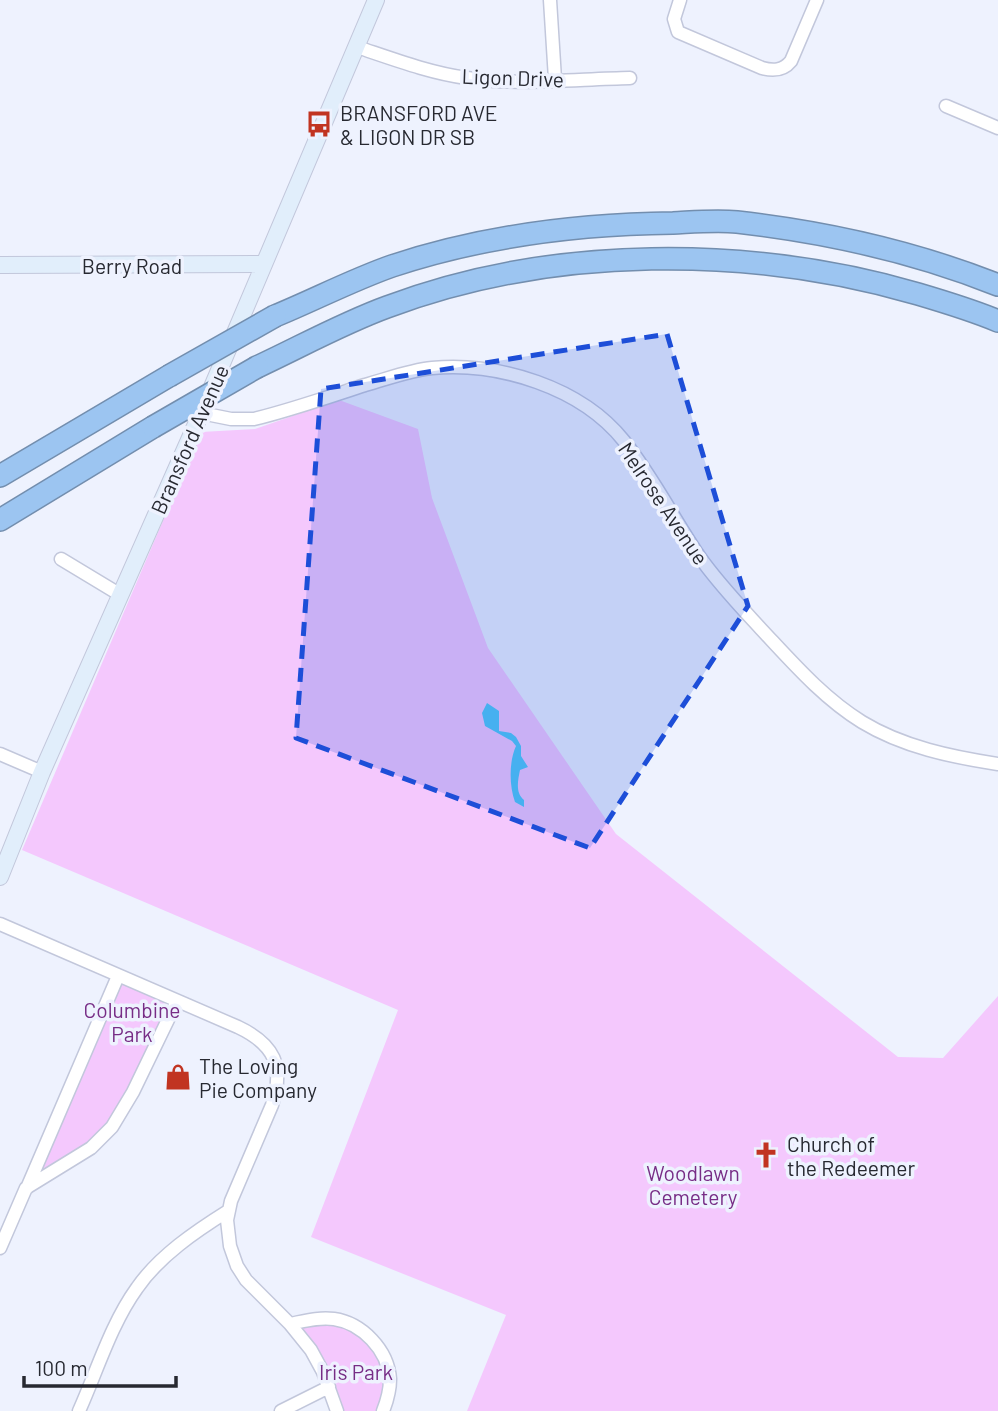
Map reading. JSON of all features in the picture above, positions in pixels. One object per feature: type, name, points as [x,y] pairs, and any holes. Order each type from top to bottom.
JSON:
[{"type":"highway","points":[[0,476],[275,316],[391,267],[452,249],[526,233],[628,223],[734,222],[834,237],[946,265],[998,285]]},
{"type":"highway","points":[[0,520],[257,367],[387,307],[459,285],[529,270],[630,260],[730,261],[829,272],[866,280],[949,303],[998,321]]},
{"type":"main road","name":"Bransford Avenue","points":[[0,877],[42,772],[201,413],[376,0]]},
{"type":"main road","name":"Berry Road","points":[[0,265],[264,264]]},
{"type":"street","points":[[550,0],[555,79]]},
{"type":"street","points":[[680,0],[674,19],[678,32],[772,70],[781,69],[791,61],[817,0]]},
{"type":"street","name":"Ligon Drive","points":[[357,47],[423,68],[467,78],[630,78]]},
{"type":"street","points":[[946,106],[998,128]]},
{"type":"street","name":"Melrose Avenue","points":[[201,413],[231,419],[254,419],[399,375],[431,368],[495,372],[529,380],[560,392],[587,407],[623,440],[657,486],[700,558],[747,614],[828,697],[861,722],[902,742],[959,758],[998,764]]},
{"type":"street","points":[[61,559],[119,594]]},
{"type":"street","points":[[0,754],[42,772]]},
{"type":"street","points":[[0,924],[250,1033],[264,1044],[276,1064],[278,1083],[272,1105],[228,1211],[230,1245],[241,1272],[251,1287],[290,1324],[311,1350],[337,1411]]},
{"type":"street","points":[[0,1248],[118,976]]},
{"type":"street","points":[[26,1188],[91,1148],[112,1127],[133,1092],[177,1001]]},
{"type":"street","points":[[79,1411],[119,1320],[138,1286],[166,1257],[228,1211]]},
{"type":"street","points":[[290,1324],[315,1319],[334,1319],[358,1328],[370,1337],[383,1356],[388,1371],[389,1387],[383,1411]]},
{"type":"street","points":[[281,1411],[329,1387]]},
{"type":"highlighted area","points":[[667,334],[748,606],[590,848],[296,738],[321,389]]},
{"type":"green space","name":"Woodlawn Cemetery","points":[[339,400],[418,429],[432,498],[488,648],[616,834],[898,1057],[943,1058],[998,996],[998,1411],[467,1411],[506,1315],[311,1237],[398,1010],[22,850],[201,432],[255,429]]},
{"type":"green space","name":"Columbine Park","points":[[118,976],[177,1001],[112,1127],[26,1188]]},
{"type":"green space","name":"Iris Park","points":[[312,1324],[337,1325],[351,1329],[372,1347],[381,1363],[385,1381],[377,1411],[343,1411],[329,1373],[303,1332],[303,1327]]},
{"type":"water","points":[[487,703],[499,711],[499,731],[511,733],[521,746],[521,756],[528,767],[520,770],[518,782],[524,807],[515,802],[512,789],[511,766],[516,746],[485,726],[482,713]]},
{"type":"place","name":"BRANSFORD AVE & LIGON DR SB","points":[[319,124]]},
{"type":"place","name":"The Loving Pie Company","points":[[178,1077]]},
{"type":"place","name":"Church of the Redeemer","points":[[766,1155]]}]
